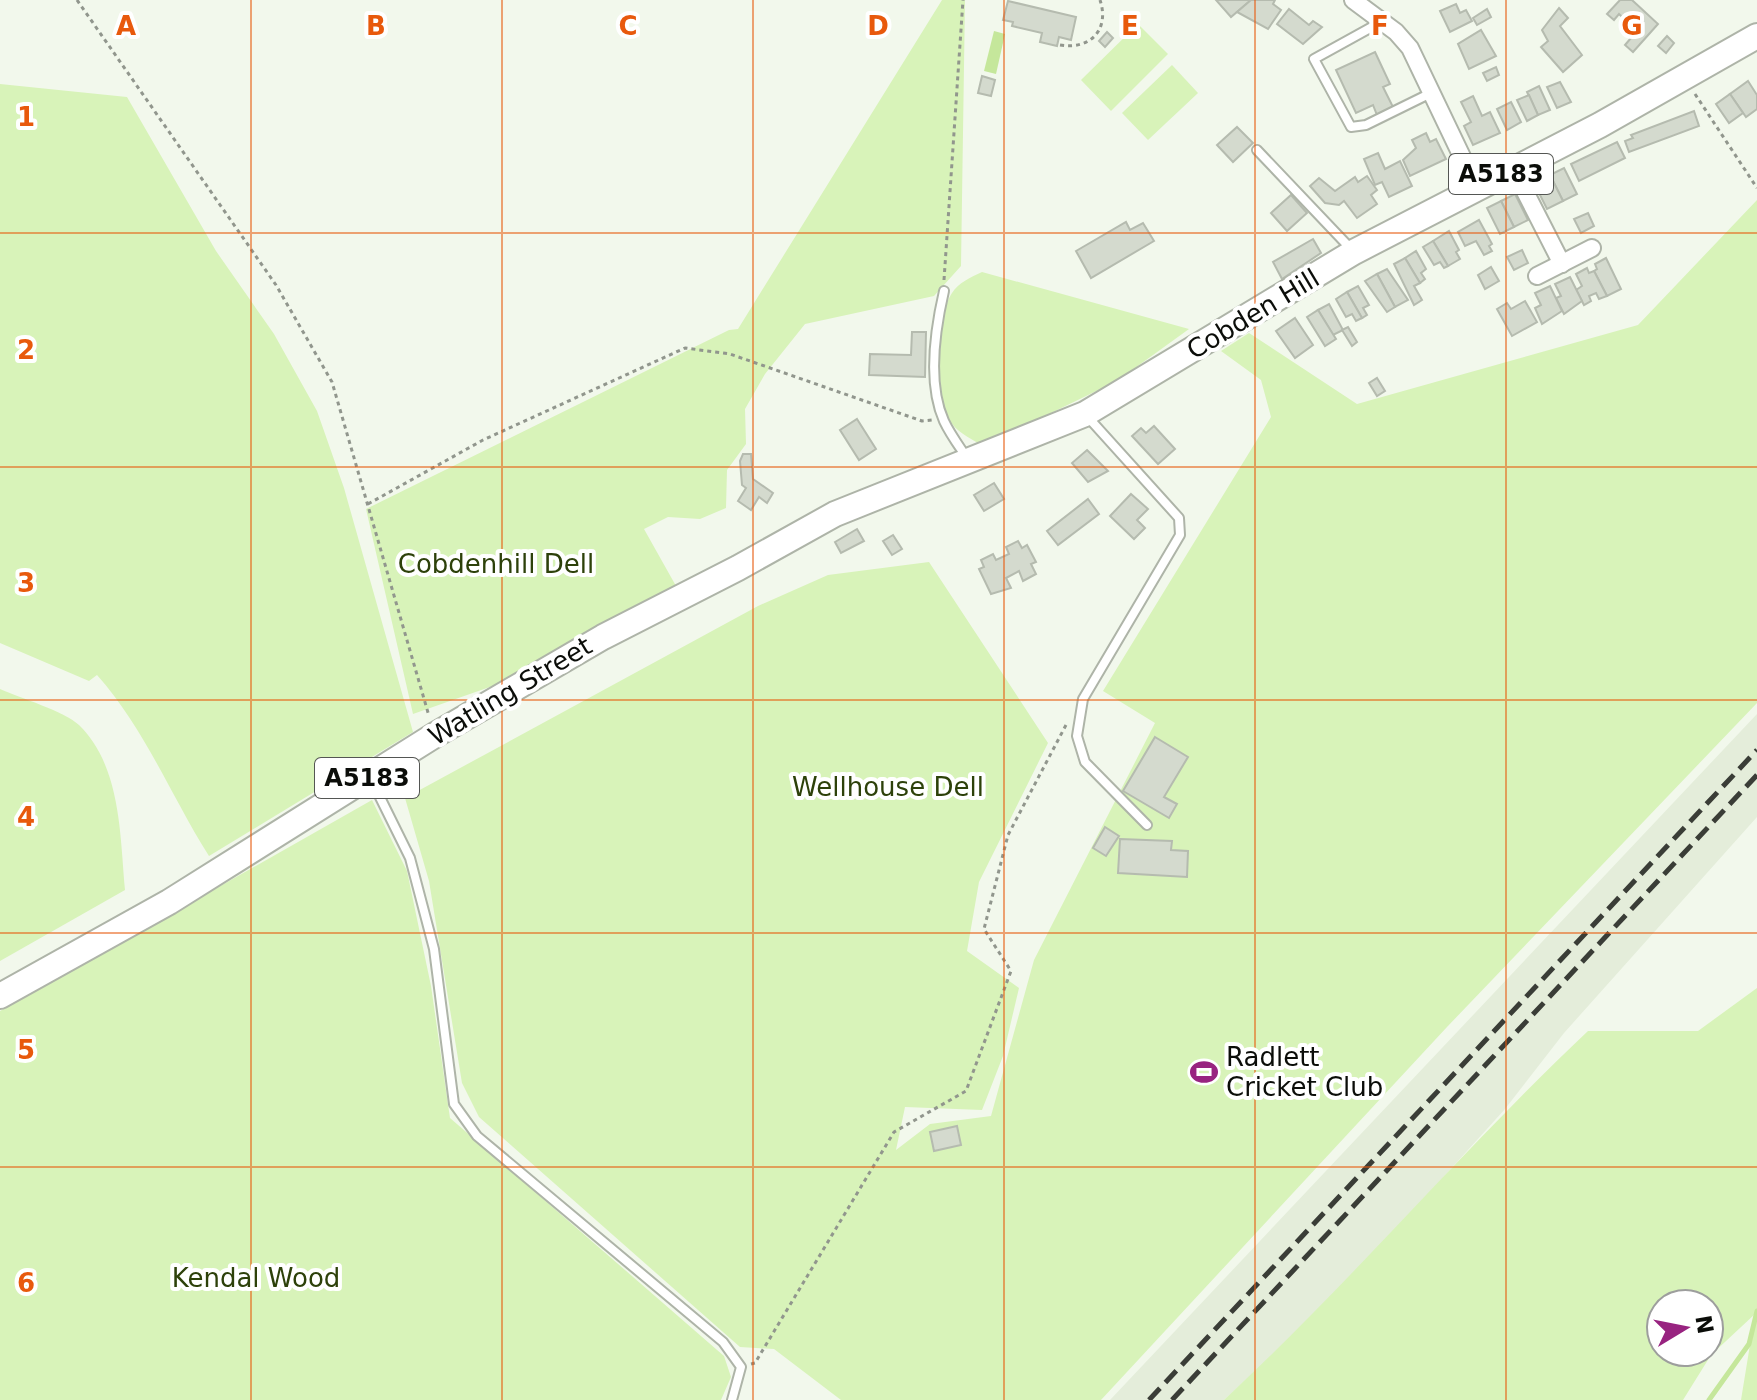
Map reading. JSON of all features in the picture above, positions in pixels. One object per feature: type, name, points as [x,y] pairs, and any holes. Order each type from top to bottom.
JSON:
[{"type":"main road","name":"Cobden Hill","points":[[738,568],[835,514],[1085,414],[1354,252],[1685,78],[1757,36]]},
{"type":"main road","name":"Watling Street","points":[[0,996],[169,902],[435,735],[603,637],[738,568]]},
{"type":"street","points":[[1353,0],[1410,48],[1476,186]]},
{"type":"street","points":[[1513,168],[1562,264]]},
{"type":"street","points":[[1537,276],[1592,248]]},
{"type":"lane","points":[[1381,21],[1314,59],[1351,127],[1366,125],[1431,93]]},
{"type":"lane","points":[[1257,150],[1354,252]]},
{"type":"lane","points":[[944,291],[935,353],[943,419],[969,461]]},
{"type":"lane","points":[[1085,414],[1179,518],[1182,526],[1180,535],[1083,699],[1077,736],[1085,762],[1147,825]]},
{"type":"lane","points":[[369,776],[410,858],[434,949],[454,1104],[477,1136],[723,1342],[741,1367],[732,1400]]},
{"type":"path","points":[[77,0],[276,285],[332,382],[435,735]]},
{"type":"path","points":[[944,291],[963,0]]},
{"type":"path","points":[[1060,45],[1076,47],[1090,42],[1103,22],[1100,0]]},
{"type":"path","points":[[1685,78],[1757,188]]},
{"type":"path","points":[[368,504],[483,440],[685,348],[730,354],[922,421],[943,419]]},
{"type":"path","points":[[741,1367],[755,1363],[894,1132],[966,1091],[1011,971],[984,929],[1008,835],[1083,699]]},
{"type":"shaded area","points":[[994,31],[1005,34],[996,74],[984,71]]},
{"type":"shaded area","points":[[1757,714],[1757,817],[1564,1033],[1505,1109],[1393,1233],[1301,1329],[1224,1400],[1110,1400]]},
{"type":"green space","name":"Cobdenhill Dell","points":[[942,0],[965,0],[961,266],[934,296],[805,324],[765,374],[745,409],[746,444],[727,470],[726,508],[700,519],[668,517],[644,529],[676,586],[504,682],[413,714],[366,509],[729,330],[738,329]]},
{"type":"green space","points":[[1138,24],[1168,54],[1111,111],[1081,80]]},
{"type":"green space","points":[[1172,65],[1198,93],[1148,140],[1122,113]]},
{"type":"green space","points":[[0,84],[127,97],[216,251],[274,334],[317,411],[344,488],[413,732],[209,856],[144,740],[97,675],[89,681],[0,643]]},
{"type":"green space","name":"Wellhouse Dell","points":[[1757,200],[1757,703],[1447,1027],[1101,1400],[841,1400],[774,1349],[740,1347],[479,1117],[462,1083],[429,881],[405,798],[758,606],[828,575],[929,562],[1048,743],[979,882],[967,951],[1019,988],[1003,1056],[982,1110],[905,1107],[896,1150],[930,1124],[991,1116],[1034,960],[1155,723],[1103,691],[1271,417],[1261,380],[1221,351],[1249,333],[1357,404],[1638,325]]},
{"type":"green space","points":[[982,272],[1189,329],[1117,381],[983,446],[953,425],[942,398],[939,359],[946,305],[961,283]]},
{"type":"green space","points":[[0,689],[72,720],[93,742],[103,760],[116,802],[125,890],[0,961]]},
{"type":"green space","name":"Kendal Wood","points":[[372,800],[407,871],[431,986],[450,1118],[724,1356],[731,1377],[721,1400],[0,1400],[0,1011]]},
{"type":"green space","points":[[1757,988],[1757,1400],[1741,1400],[1755,1314],[1725,1342],[1725,1288],[1645,1288],[1645,1368],[1703,1368],[1683,1400],[1224,1400],[1317,1309],[1588,1031],[1698,1031]]},
{"type":"building","points":[[1216,0],[1251,0],[1231,17]]},
{"type":"building","points":[[1251,0],[1275,0],[1273,4],[1281,10],[1268,29],[1237,12]]},
{"type":"building","points":[[1620,0],[1632,0],[1658,24],[1633,52],[1625,45],[1637,31],[1619,14],[1614,20],[1607,14]]},
{"type":"building","points":[[1008,1],[1076,17],[1071,40],[1059,37],[1057,46],[1040,42],[1042,33],[1012,26],[1013,22],[1003,20]]},
{"type":"building","points":[[1456,4],[1460,13],[1466,10],[1472,21],[1450,32],[1440,11]]},
{"type":"building","points":[[1559,8],[1568,18],[1560,26],[1582,55],[1563,72],[1541,47],[1548,41],[1542,30]]},
{"type":"building","points":[[1289,9],[1309,25],[1313,21],[1322,27],[1303,44],[1277,24]]},
{"type":"building","points":[[1487,9],[1491,17],[1477,25],[1473,18]]},
{"type":"building","points":[[1481,30],[1496,56],[1469,69],[1458,44]]},
{"type":"building","points":[[1107,32],[1113,38],[1105,47],[1099,41]]},
{"type":"building","points":[[1667,36],[1674,43],[1666,53],[1658,46]]},
{"type":"building","points":[[1375,52],[1390,84],[1383,87],[1393,107],[1377,115],[1373,105],[1356,113],[1336,70]]},
{"type":"building","points":[[1496,67],[1499,75],[1487,81],[1483,73]]},
{"type":"building","points":[[982,76],[995,80],[991,96],[978,93]]},
{"type":"building","points":[[1748,81],[1757,95],[1757,109],[1746,117],[1730,94]]},
{"type":"building","points":[[1560,82],[1571,102],[1557,108],[1547,87]]},
{"type":"building","points":[[1539,86],[1550,110],[1538,115],[1527,92]]},
{"type":"building","points":[[1730,94],[1743,113],[1729,123],[1716,104]]},
{"type":"building","points":[[1529,95],[1538,115],[1527,121],[1517,100]]},
{"type":"building","points":[[1473,96],[1482,116],[1490,112],[1500,133],[1473,145],[1464,126],[1471,122],[1461,102]]},
{"type":"building","points":[[1511,102],[1521,122],[1507,130],[1497,109]]},
{"type":"building","points":[[1694,111],[1699,126],[1629,152],[1625,141],[1633,138],[1631,135]]},
{"type":"building","points":[[1237,127],[1253,143],[1233,162],[1217,145]]},
{"type":"building","points":[[1426,133],[1430,142],[1436,139],[1446,159],[1410,176],[1403,160],[1416,148],[1412,140]]},
{"type":"building","points":[[1617,142],[1625,158],[1579,181],[1571,164]]},
{"type":"building","points":[[1378,153],[1385,169],[1400,161],[1412,186],[1389,197],[1382,182],[1375,185],[1364,159]]},
{"type":"building","points":[[1564,168],[1577,194],[1563,201],[1550,175]]},
{"type":"building","points":[[1550,175],[1563,201],[1547,209],[1534,183]]},
{"type":"building","points":[[1367,176],[1377,190],[1371,195],[1377,204],[1357,218],[1344,201],[1339,205],[1325,203],[1310,186],[1319,178],[1335,191],[1355,177],[1358,182]]},
{"type":"building","points":[[1515,194],[1528,220],[1514,227],[1501,201]]},
{"type":"building","points":[[1291,195],[1307,213],[1287,231],[1271,213]]},
{"type":"building","points":[[1501,201],[1514,227],[1500,234],[1487,208]]},
{"type":"building","points":[[1588,213],[1594,226],[1581,233],[1574,219]]},
{"type":"building","points":[[1479,220],[1492,244],[1489,246],[1492,251],[1484,255],[1476,241],[1465,246],[1458,232]]},
{"type":"building","points":[[1126,222],[1130,230],[1143,223],[1154,241],[1091,278],[1076,251]]},
{"type":"building","points":[[1449,231],[1460,259],[1448,266],[1433,241]]},
{"type":"building","points":[[1313,239],[1321,253],[1282,279],[1273,262]]},
{"type":"building","points":[[1433,241],[1448,266],[1444,268],[1440,262],[1434,265],[1423,247]]},
{"type":"building","points":[[1522,250],[1528,263],[1514,270],[1507,257]]},
{"type":"building","points":[[1416,251],[1426,269],[1421,273],[1425,279],[1420,283],[1405,258]]},
{"type":"building","points":[[1405,258],[1420,283],[1414,286],[1422,300],[1414,305],[1394,264]]},
{"type":"building","points":[[1606,258],[1621,289],[1607,296],[1594,271],[1597,269],[1595,264]]},
{"type":"building","points":[[1491,267],[1499,281],[1485,289],[1478,275]]},
{"type":"building","points":[[1587,268],[1589,273],[1594,271],[1607,296],[1599,299],[1596,293],[1589,296],[1591,301],[1584,305],[1576,290],[1582,286],[1576,274]]},
{"type":"building","points":[[1387,269],[1408,300],[1395,307],[1377,274]]},
{"type":"building","points":[[1377,274],[1395,307],[1387,312],[1365,281]]},
{"type":"building","points":[[1570,277],[1582,301],[1564,314],[1556,298],[1561,296],[1555,284]]},
{"type":"building","points":[[1358,286],[1369,305],[1363,308],[1367,315],[1362,318],[1347,292]]},
{"type":"building","points":[[1550,286],[1562,311],[1542,324],[1535,308],[1541,305],[1535,293]]},
{"type":"building","points":[[1347,292],[1362,318],[1356,321],[1352,314],[1346,317],[1336,299]]},
{"type":"building","points":[[1525,301],[1537,322],[1512,336],[1497,309],[1507,303],[1511,309]]},
{"type":"building","points":[[1329,304],[1343,330],[1333,335],[1318,310]]},
{"type":"building","points":[[1318,310],[1336,339],[1325,346],[1307,317]]},
{"type":"building","points":[[1295,318],[1313,345],[1295,358],[1276,331]]},
{"type":"building","points":[[1348,327],[1357,342],[1352,346],[1342,330]]},
{"type":"building","points":[[912,332],[926,332],[925,377],[869,375],[870,354],[911,355]]},
{"type":"building","points":[[1377,378],[1385,391],[1377,396],[1369,383]]},
{"type":"building","points":[[857,419],[876,449],[859,460],[840,430]]},
{"type":"building","points":[[1154,426],[1175,449],[1158,464],[1132,436],[1141,428],[1146,433]]},
{"type":"building","points":[[1087,450],[1108,471],[1088,482],[1072,463]]},
{"type":"building","points":[[743,454],[751,454],[753,479],[773,493],[767,503],[759,497],[751,510],[738,501],[746,488],[742,485],[740,461]]},
{"type":"building","points":[[994,483],[1004,499],[984,511],[974,495]]},
{"type":"building","points":[[1131,494],[1148,509],[1137,520],[1145,528],[1134,539],[1110,516]]},
{"type":"building","points":[[1088,499],[1099,514],[1058,545],[1047,531]]},
{"type":"building","points":[[857,529],[864,541],[841,553],[835,542]]},
{"type":"building","points":[[893,535],[902,549],[892,555],[883,541]]},
{"type":"building","points":[[1018,541],[1022,548],[1027,545],[1036,562],[1031,564],[1036,574],[1023,581],[1019,571],[1006,578],[1011,588],[991,594],[979,569],[984,567],[981,560],[993,554],[996,560],[1009,554],[1006,547]]},
{"type":"building","points":[[1155,737],[1188,757],[1164,797],[1177,804],[1169,818],[1123,791]]},
{"type":"building","points":[[1105,827],[1119,836],[1106,856],[1093,848]]},
{"type":"building","points":[[1120,839],[1172,841],[1171,850],[1188,851],[1187,877],[1118,873]]},
{"type":"building","points":[[957,1126],[961,1145],[934,1151],[930,1132]]},
{"type":"waterway","points":[[1709,1400],[1749,1344],[1757,1311]]},
{"type":"railway","points":[[1149,1400],[1757,750]]},
{"type":"railway","points":[[1172,1400],[1757,775]]},
{"type":"place","name":"Radlett Cricket Club","points":[[1204,1072]]}]
